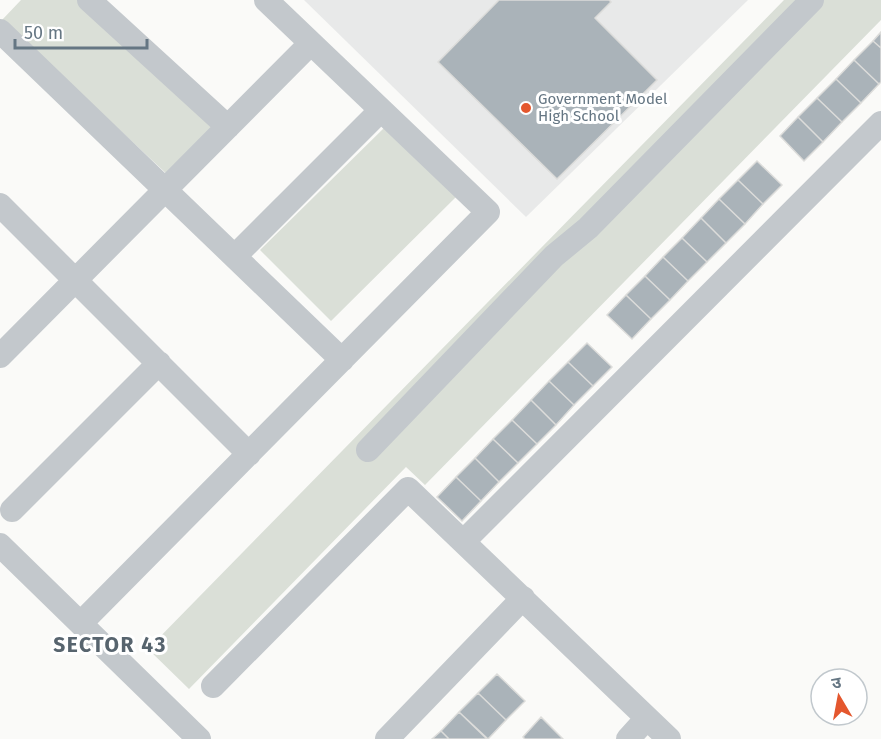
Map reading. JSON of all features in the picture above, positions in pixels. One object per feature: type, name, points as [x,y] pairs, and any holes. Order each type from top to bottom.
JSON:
[{"type":"street","points":[[89,0],[228,126]]},
{"type":"street","points":[[81,623],[488,212],[266,0]]},
{"type":"street","points":[[368,450],[554,256],[588,228],[812,0]]},
{"type":"street","points":[[0,31],[342,360]]},
{"type":"street","points":[[0,356],[311,43]]},
{"type":"street","points":[[234,255],[381,110]]},
{"type":"street","points":[[464,542],[881,123]]},
{"type":"street","points":[[0,205],[249,454]]},
{"type":"street","points":[[12,510],[159,363]]},
{"type":"street","points":[[213,686],[408,489],[669,739]]},
{"type":"street","points":[[0,545],[199,739]]},
{"type":"street","points":[[387,739],[523,598]]},
{"type":"street","points":[[628,739],[647,718]]},
{"type":"shaded area","points":[[21,0],[77,0],[215,129],[170,177],[2,20]]},
{"type":"shaded area","name":"Government Model High School","points":[[304,0],[748,0],[526,217]]},
{"type":"shaded area","points":[[784,0],[881,0],[881,20],[425,485],[406,467],[189,689],[148,649]]},
{"type":"shaded area","points":[[385,127],[456,197],[331,321],[260,250]]},
{"type":"building","points":[[499,0],[609,0],[611,2],[595,18],[657,80],[557,179],[438,62]]},
{"type":"building","points":[[881,32],[881,48],[873,41]]},
{"type":"building","points":[[873,41],[881,48],[881,82],[879,84],[854,60]]},
{"type":"building","points":[[854,60],[879,84],[861,103],[836,79]]},
{"type":"building","points":[[836,79],[861,103],[842,122],[817,98]]},
{"type":"building","points":[[817,98],[842,122],[823,142],[798,117]]},
{"type":"building","points":[[798,117],[823,142],[804,161],[780,136]]},
{"type":"building","points":[[757,161],[782,185],[763,204],[738,180]]},
{"type":"building","points":[[738,180],[763,204],[745,224],[719,199]]},
{"type":"building","points":[[719,199],[745,224],[726,243],[701,218]]},
{"type":"building","points":[[701,218],[726,243],[707,262],[682,238]]},
{"type":"building","points":[[682,238],[707,262],[688,281],[663,257]]},
{"type":"building","points":[[663,257],[688,281],[670,300],[645,276]]},
{"type":"building","points":[[645,276],[670,300],[651,319],[626,295]]},
{"type":"building","points":[[626,295],[651,319],[632,339],[607,315]]},
{"type":"building","points":[[587,343],[612,367],[593,386],[568,362]]},
{"type":"building","points":[[568,362],[593,386],[574,405],[549,381]]},
{"type":"building","points":[[549,381],[574,405],[556,425],[531,400]]},
{"type":"building","points":[[531,400],[556,425],[537,444],[512,420]]},
{"type":"building","points":[[512,420],[537,444],[518,463],[493,439]]},
{"type":"building","points":[[493,439],[518,463],[499,482],[475,458]]},
{"type":"building","points":[[475,458],[499,482],[481,501],[456,477]]},
{"type":"building","points":[[456,477],[481,501],[462,521],[437,497]]},
{"type":"building","points":[[497,674],[525,701],[506,720],[478,693]]},
{"type":"building","points":[[478,693],[506,720],[488,739],[459,712]]},
{"type":"building","points":[[459,712],[487,739],[449,739],[441,731]]},
{"type":"building","points":[[541,717],[563,739],[525,739],[523,737]]},
{"type":"building","points":[[441,731],[449,739],[432,739]]},
{"type":"place","name":"Government Model High School","points":[[526,108]]},
{"type":"district","name":"SECTOR 43","points":[[110,645]]}]
